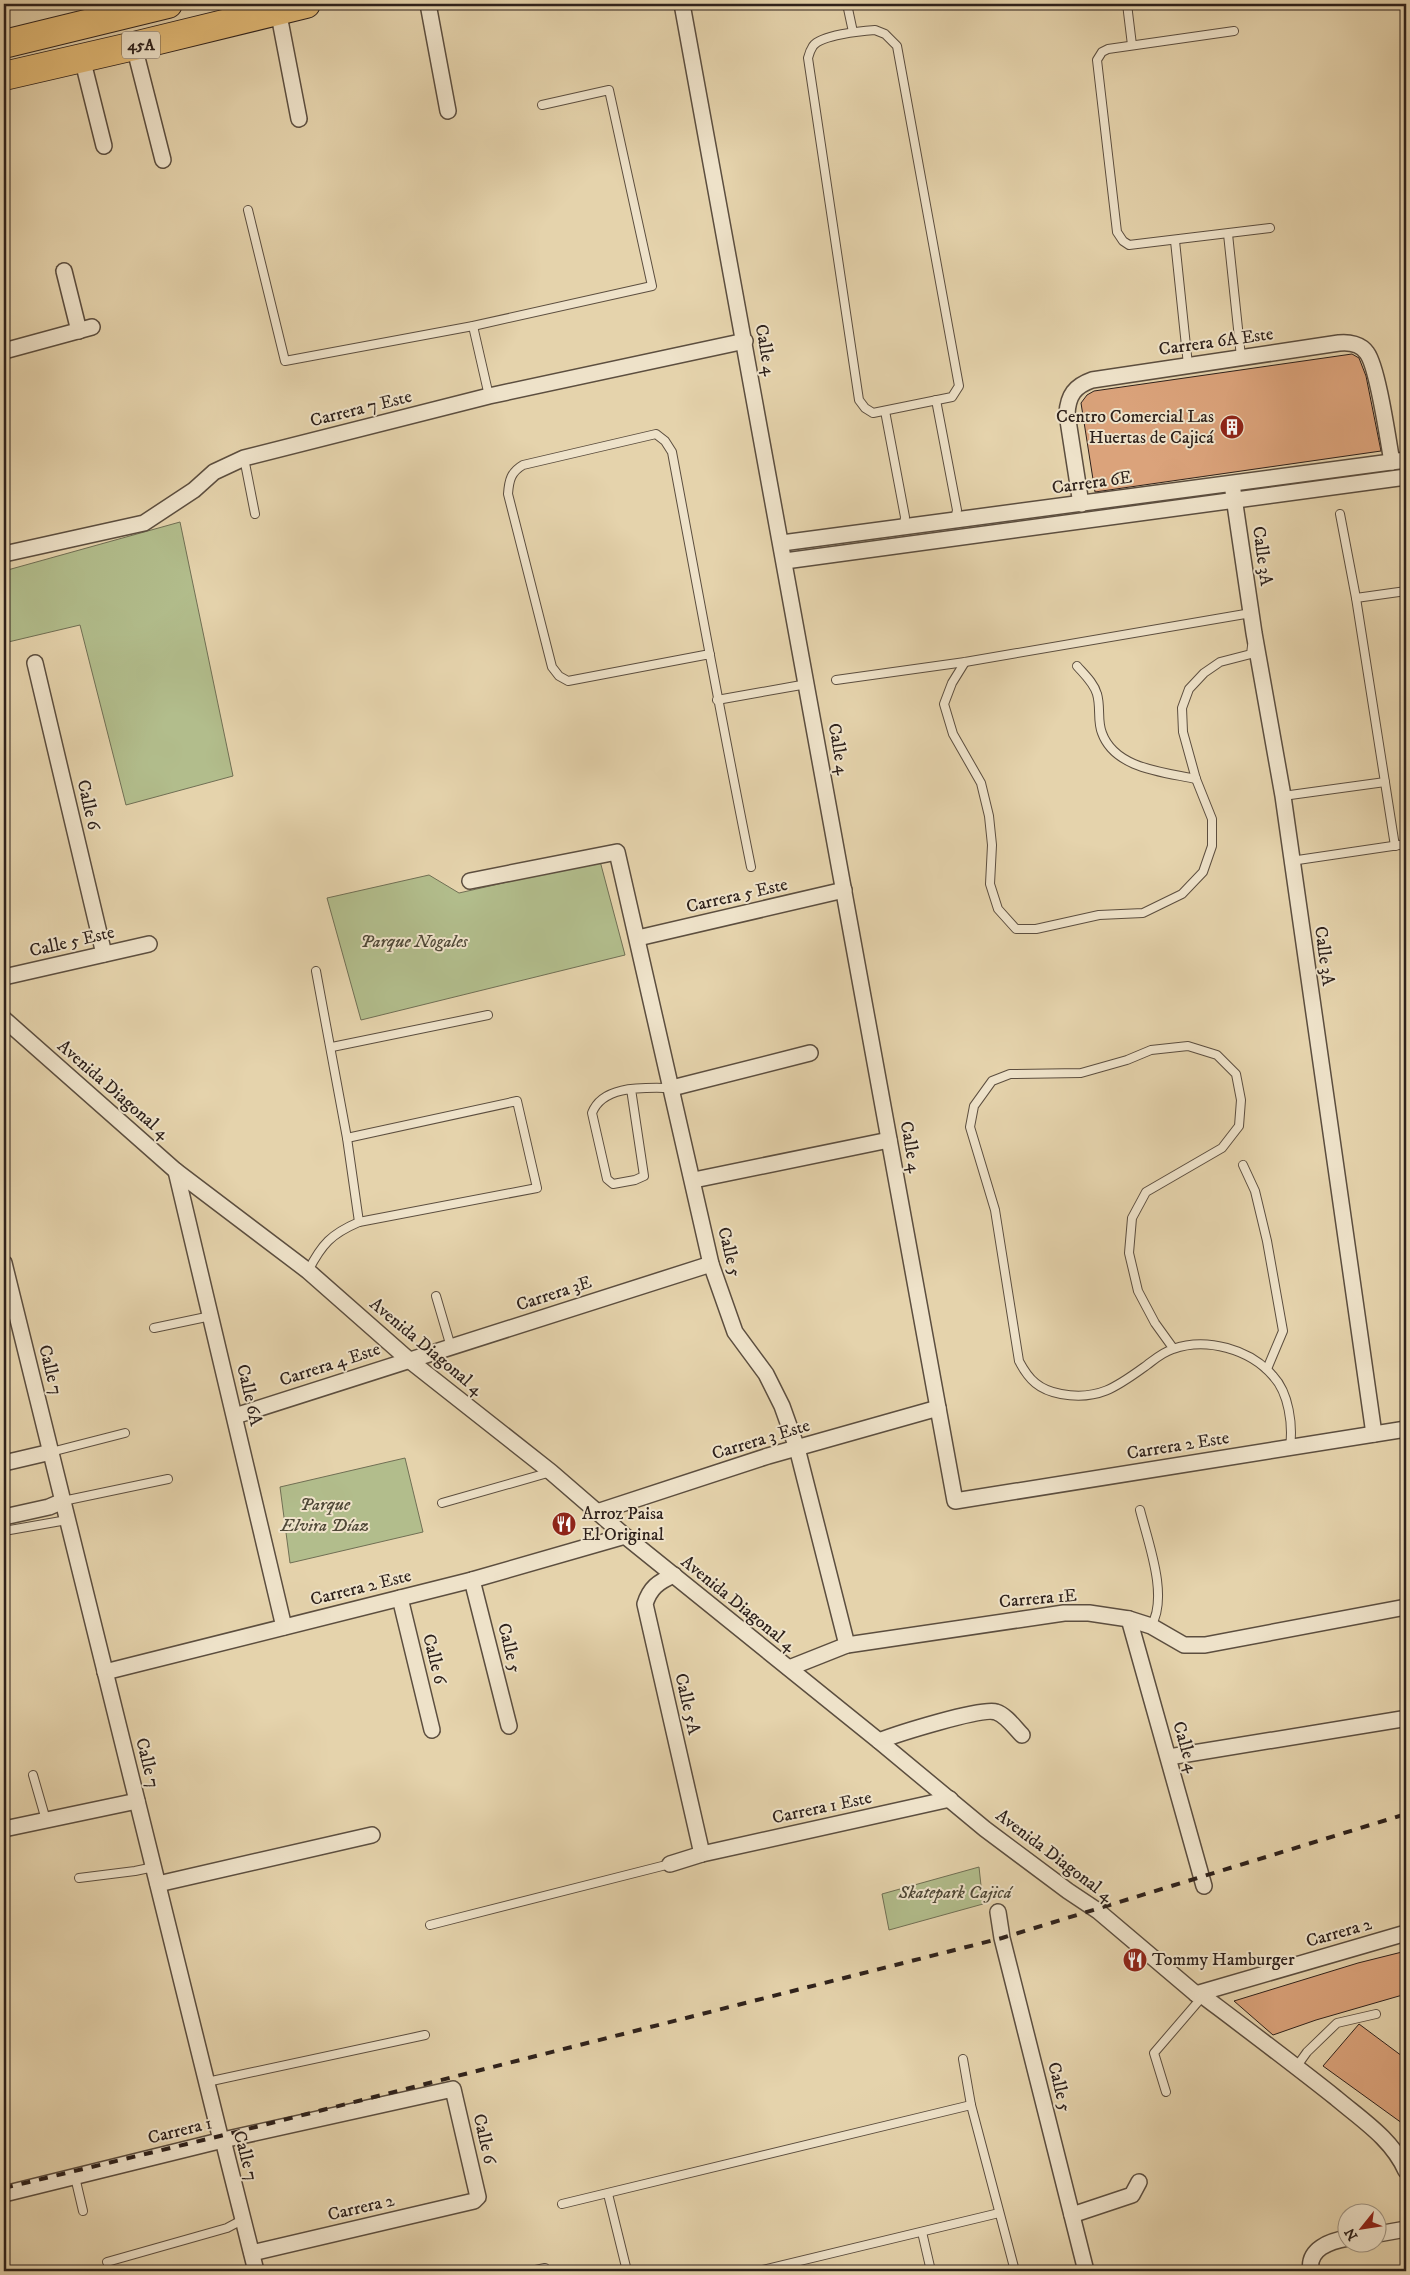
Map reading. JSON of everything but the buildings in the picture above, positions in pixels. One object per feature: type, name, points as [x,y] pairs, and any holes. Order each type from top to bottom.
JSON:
[{"type":"highway","name":"45A","points":[[4,44],[95,12],[168,4]]},
{"type":"highway","name":"45A","points":[[4,76],[306,4]]},
{"type":"street","points":[[428,4],[448,111]]},
{"type":"street","name":"Calle 4","points":[[682,4],[782,543],[955,1501]]},
{"type":"street","points":[[278,10],[300,119]]},
{"type":"street","points":[[134,46],[163,160]]},
{"type":"street","points":[[82,58],[104,146]]},
{"type":"street","points":[[4,351],[86,329],[64,271]]},
{"type":"street","name":"Carrera 7 Este","points":[[4,554],[144,523],[194,490],[214,472],[244,458],[489,396],[745,341]]},
{"type":"street","name":"Carrera 6A Este","points":[[1081,504],[1067,414],[1068,402],[1073,391],[1081,384],[1092,380],[1339,343],[1349,342],[1359,346],[1368,353],[1399,461]]},
{"type":"street","name":"Carrera 6E","points":[[782,543],[1399,461]]},
{"type":"street","name":"Carrera 6E","points":[[785,561],[1406,477]]},
{"type":"street","name":"Calle 3A","points":[[1232,484],[1254,633],[1283,796],[1374,1434]]},
{"type":"street","name":"Calle 6","points":[[35,664],[104,954]]},
{"type":"street","name":"Calle 5","points":[[470,881],[617,852],[694,1180],[711,1264],[735,1332],[766,1374],[782,1406],[797,1448],[847,1644]]},
{"type":"street","name":"Carrera 5 Este","points":[[638,938],[844,890]]},
{"type":"street","name":"Calle 5 Este","points":[[4,977],[149,944]]},
{"type":"street","name":"Avenida Diagonal 4","points":[[4,1019],[176,1171],[308,1271],[409,1360],[551,1472],[625,1536],[950,1799],[1068,1891],[1098,1911],[1199,1995],[1296,2066],[1385,2139],[1402,2161],[1406,2171]]},
{"type":"street","points":[[672,1088],[810,1054]]},
{"type":"street","points":[[694,1180],[889,1140]]},
{"type":"street","name":"Calle 6A","points":[[176,1171],[284,1627]]},
{"type":"street","name":"Calle 7","points":[[4,1264],[220,2136],[223,2140],[256,2271]]},
{"type":"street","name":"Carrera 3E","points":[[409,1360],[711,1264]]},
{"type":"street","name":"Carrera 4 Este","points":[[234,1416],[409,1360]]},
{"type":"street","name":"Carrera 3 Este","points":[[598,1512],[797,1448],[938,1408]]},
{"type":"street","name":"Carrera 2 Este","points":[[955,1501],[1406,1429]]},
{"type":"street","points":[[4,1462],[51,1452]]},
{"type":"street","points":[[4,1517],[49,1507],[63,1501]]},
{"type":"street","name":"Carrera 2 Este","points":[[105,1672],[472,1580],[625,1536]]},
{"type":"street","name":"Calle 5A","points":[[674,1575],[649,1591],[645,1604],[702,1854]]},
{"type":"street","name":"Calle 5","points":[[472,1580],[509,1726]]},
{"type":"street","name":"Calle 6","points":[[400,1598],[432,1730]]},
{"type":"street","name":"Carrera 1E","points":[[789,1668],[847,1644],[1064,1613],[1089,1613],[1129,1619],[1151,1626],[1184,1645],[1205,1645],[1406,1607]]},
{"type":"street","name":"Calle 4","points":[[1129,1619],[1204,1886]]},
{"type":"street","points":[[880,1741],[897,1734],[965,1716],[997,1712],[1022,1735]]},
{"type":"street","points":[[1169,1757],[1402,1719]]},
{"type":"street","name":"Carrera 1 Este","points":[[670,1864],[702,1854],[950,1799]]},
{"type":"street","points":[[4,1829],[137,1801]]},
{"type":"street","points":[[158,1884],[372,1835]]},
{"type":"street","name":"Calle 5","points":[[998,1912],[1002,1938],[1086,2271]]},
{"type":"street","name":"Carrera 2","points":[[1199,1995],[1406,1933]]},
{"type":"street","name":"Calle 6","points":[[453,2089],[478,2197]]},
{"type":"street","name":"Carrera 1","points":[[4,2194],[223,2140],[453,2089]]},
{"type":"street","points":[[1072,2215],[1132,2195],[1139,2182]]},
{"type":"street","name":"Carrera 2","points":[[252,2252],[474,2200],[478,2197]]},
{"type":"street","points":[[1388,2232],[1406,2229]]},
{"type":"street","points":[[1310,2271],[1312,2256],[1321,2247],[1338,2240]]},
{"type":"lane","points":[[847,4],[853,32]]},
{"type":"lane","points":[[1127,4],[1132,45]]},
{"type":"lane","points":[[875,30],[885,34],[897,46],[959,386],[952,397],[873,413],[865,408],[859,400],[808,58],[814,45],[853,32],[875,30]]},
{"type":"lane","points":[[1234,31],[1108,49],[1102,52],[1097,60],[1117,232],[1123,241],[1129,245],[1175,241],[1270,228]]},
{"type":"lane","points":[[248,210],[284,361],[472,326],[652,286],[609,90],[542,104]]},
{"type":"lane","points":[[1228,234],[1241,358]]},
{"type":"lane","points":[[1175,241],[1188,365]]},
{"type":"lane","points":[[472,326],[489,396]]},
{"type":"lane","points":[[936,400],[956,510],[956,520]]},
{"type":"lane","points":[[885,411],[904,517],[904,527]]},
{"type":"lane","points":[[710,654],[568,681],[559,676],[552,667],[508,494],[509,482],[514,470],[522,465],[656,434],[665,441],[672,452],[710,654],[717,700],[750,867]]},
{"type":"lane","points":[[244,458],[255,514]]},
{"type":"lane","points":[[1340,514],[1356,598],[1395,846]]},
{"type":"lane","points":[[1356,598],[1406,591]]},
{"type":"lane","points":[[836,680],[965,662],[1251,613]]},
{"type":"lane","points":[[965,662],[952,683],[944,704],[953,734],[981,783],[989,816],[992,845],[990,884],[998,909],[1016,929],[1036,929],[1099,915],[1143,913],[1182,894],[1203,872],[1212,846],[1212,819],[1196,779],[1183,732],[1182,708],[1190,688],[1204,673],[1220,662],[1251,654],[1254,633]]},
{"type":"lane","points":[[1077,666],[1089,680],[1097,694],[1102,733],[1113,750],[1130,762],[1148,769],[1196,779]]},
{"type":"lane","points":[[717,700],[807,684]]},
{"type":"lane","points":[[1283,796],[1385,782]]},
{"type":"lane","points":[[1292,861],[1406,844]]},
{"type":"lane","points":[[316,971],[332,1047],[359,1222]]},
{"type":"lane","points":[[332,1047],[488,1015]]},
{"type":"lane","points":[[1173,1348],[1155,1323],[1138,1291],[1129,1253],[1132,1218],[1146,1192],[1222,1148],[1239,1126],[1241,1100],[1236,1074],[1218,1055],[1188,1046],[1151,1050],[1127,1060],[1081,1073],[1010,1074],[992,1081],[974,1106],[970,1127],[995,1210],[1019,1361],[1029,1380],[1052,1392],[1077,1397],[1099,1395],[1173,1348],[1214,1344],[1238,1352],[1262,1364],[1274,1376],[1286,1396],[1292,1435],[1290,1448]]},
{"type":"lane","points":[[632,1089],[644,1176],[635,1180],[613,1184],[607,1179],[592,1113],[596,1103],[612,1093],[632,1089],[672,1088]]},
{"type":"lane","points":[[308,1271],[321,1247],[342,1230],[359,1222],[536,1188],[517,1101],[347,1138]]},
{"type":"lane","points":[[1243,1165],[1255,1192],[1267,1242],[1283,1331],[1267,1369]]},
{"type":"lane","points":[[436,1296],[451,1347]]},
{"type":"lane","points":[[154,1328],[211,1316]]},
{"type":"lane","points":[[51,1452],[125,1433]]},
{"type":"lane","points":[[442,1503],[551,1472]]},
{"type":"lane","points":[[63,1501],[168,1479]]},
{"type":"lane","points":[[1140,1510],[1158,1590],[1155,1618],[1151,1626]]},
{"type":"lane","points":[[4,1531],[67,1520]]},
{"type":"lane","points":[[33,1775],[46,1820]]},
{"type":"lane","points":[[430,1925],[670,1864]]},
{"type":"lane","points":[[78,1878],[135,1871],[154,1866]]},
{"type":"lane","points":[[1166,2092],[1154,2053],[1199,1995]]},
{"type":"lane","points":[[1296,2066],[1337,2022],[1376,2014]]},
{"type":"lane","points":[[207,2082],[425,2035]]},
{"type":"lane","points":[[963,2059],[971,2105],[1014,2271]]},
{"type":"lane","points":[[562,2204],[971,2105]]},
{"type":"lane","points":[[75,2177],[84,2211]]},
{"type":"lane","points":[[608,2194],[627,2271]]},
{"type":"lane","points":[[758,2271],[999,2213]]},
{"type":"lane","points":[[107,2262],[227,2228],[242,2220]]},
{"type":"lane","points":[[922,2232],[930,2271]]},
{"type":"lane","points":[[531,2271],[545,2268]]},
{"type":"green space","points":[[180,522],[233,776],[126,805],[80,625],[4,643],[4,571]]},
{"type":"green space","name":"Parque Nogales","points":[[600,861],[625,955],[361,1020],[327,898],[429,875],[459,893]]},
{"type":"green space","name":"Parque Elvira Díaz","points":[[405,1458],[423,1532],[290,1563],[280,1487]]},
{"type":"green space","name":"Skatepark Cajicá","points":[[979,1867],[983,1904],[889,1930],[882,1894]]},
{"type":"railway","points":[[4,2188],[220,2136],[1002,1938],[1406,1814]]},
{"type":"place","name":"Centro Comercial Las Huertas de Cajicá","points":[[1232,427]]},
{"type":"place","name":"Arroz Paisa El Original","points":[[564,1524]]},
{"type":"place","name":"Tommy Hamburger","points":[[1135,1960]]}]
